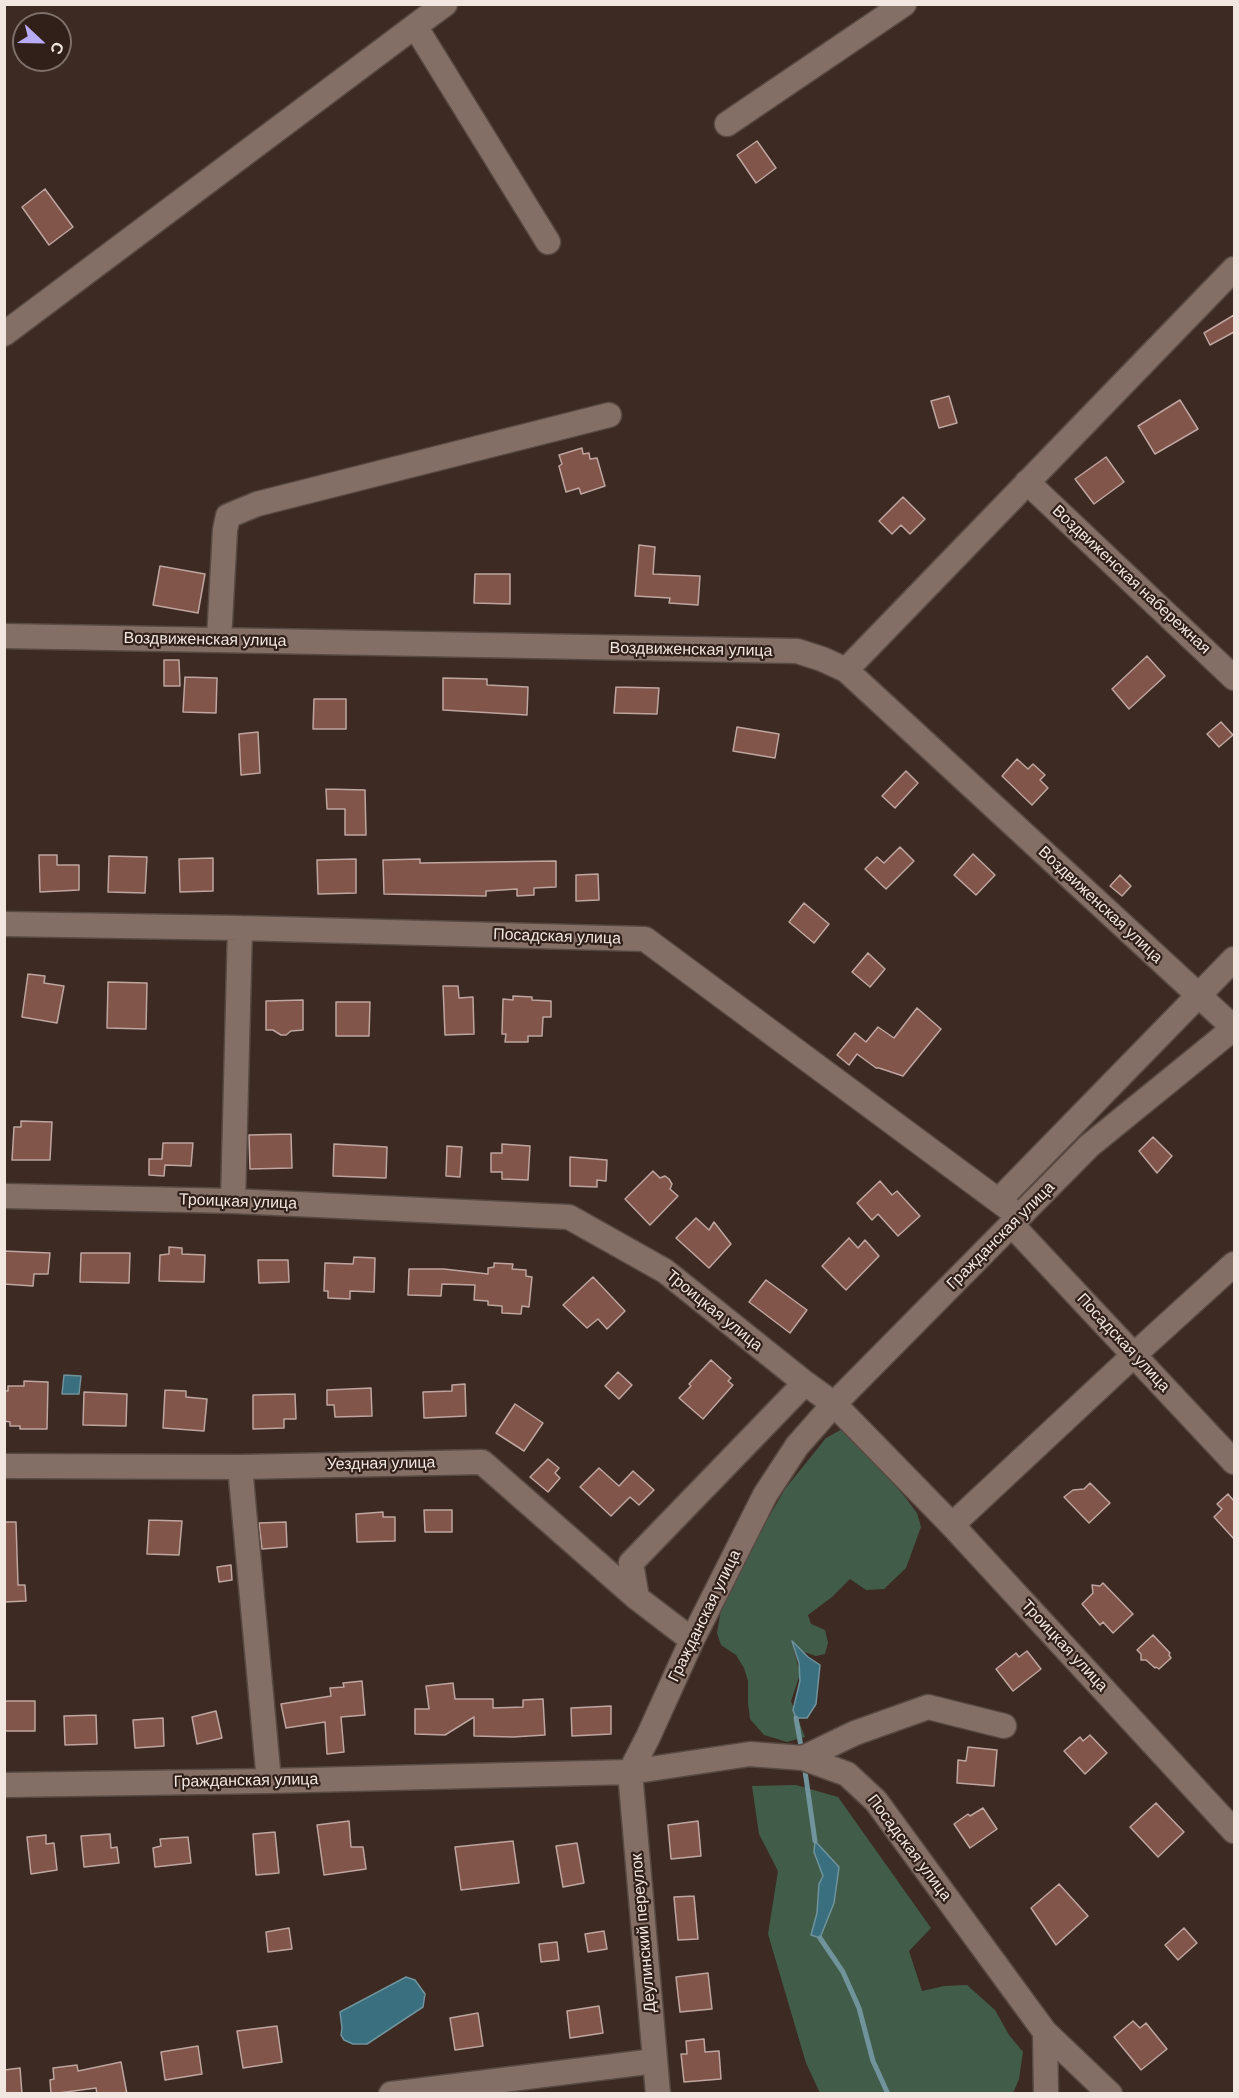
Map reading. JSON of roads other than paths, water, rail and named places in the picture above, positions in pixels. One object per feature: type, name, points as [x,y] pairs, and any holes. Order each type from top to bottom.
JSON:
[{"type":"street","points":[[4,334],[445,4]]},
{"type":"street","points":[[727,124],[904,4]]},
{"type":"street","points":[[415,26],[548,242]]},
{"type":"street","points":[[846,670],[1234,269]]},
{"type":"street","points":[[219,640],[225,530],[228,516],[257,504],[609,415]]},
{"type":"street","name":"Воздвиженская набережная","points":[[1027,482],[1234,678]]},
{"type":"street","name":"Воздвиженская улица","points":[[4,636],[796,651],[822,659],[846,670],[1234,1028]]},
{"type":"street","name":"Посадская улица","points":[[4,924],[645,939],[999,1200],[1134,1355],[1234,1462]]},
{"type":"street","points":[[233,1201],[240,928]]},
{"type":"street","points":[[999,1200],[1234,959]]},
{"type":"street","name":"Гражданская улица","points":[[4,1785],[630,1772],[692,1640],[765,1495],[797,1446],[834,1404],[1089,1146],[1234,1028]]},
{"type":"street","name":"Троицкая улица","points":[[4,1196],[233,1201],[569,1217],[665,1271],[834,1404],[952,1525],[1234,1831]]},
{"type":"street","points":[[952,1525],[1234,1264]]},
{"type":"street","points":[[637,1598],[631,1563],[805,1383]]},
{"type":"street","name":"Уездная улица","points":[[4,1466],[240,1467],[482,1462],[637,1598],[692,1640]]},
{"type":"street","points":[[240,1467],[269,1781]]},
{"type":"street","points":[[803,1758],[855,1733],[927,1707],[1005,1726]]},
{"type":"street","name":"Посадская улица","points":[[630,1772],[750,1754],[803,1758],[847,1774],[876,1801],[1045,2032],[1110,2094]]},
{"type":"street","name":"Деулинский переулок","points":[[630,1772],[658,2094]]},
{"type":"street","points":[[1045,2032],[1046,2094]]},
{"type":"street","points":[[392,2094],[655,2061]]},
{"type":"water","points":[[64,1375],[81,1376],[79,1394],[62,1394]]},
{"type":"water","points":[[792,1641],[820,1665],[816,1704],[807,1718],[796,1718],[793,1710],[800,1681],[799,1663]]},
{"type":"water","points":[[815,1841],[839,1867],[834,1903],[820,1938],[811,1935],[817,1913],[819,1884],[823,1876],[814,1852]]},
{"type":"water","points":[[406,1977],[415,1980],[425,1994],[423,2007],[367,2044],[353,2044],[344,2040],[341,2035],[340,2012]]},
{"type":"waterway","points":[[796,1718],[802,1752]]},
{"type":"waterway","points":[[804,1764],[815,1841]]},
{"type":"waterway","points":[[820,1938],[843,1972],[859,2008],[873,2061],[888,2094]]}]
